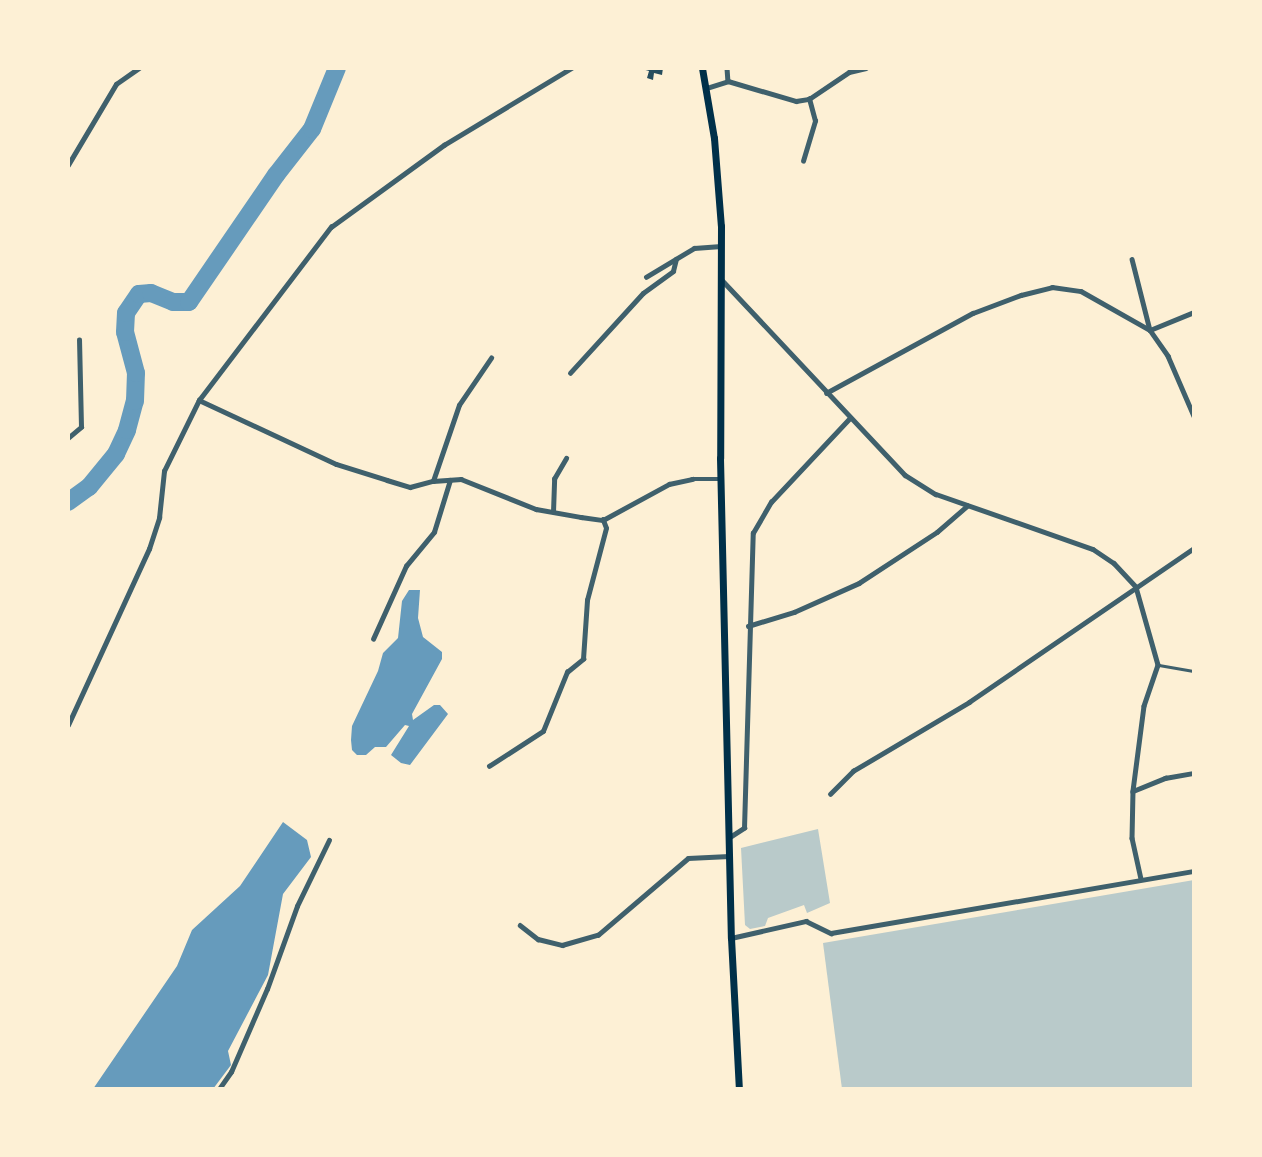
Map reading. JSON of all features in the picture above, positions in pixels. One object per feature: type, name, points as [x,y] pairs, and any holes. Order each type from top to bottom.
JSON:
[{"type":"main road","points":[[702,68],[719,177],[722,246],[722,479],[732,938],[739,1089]]},
{"type":"street","points":[[68,165],[116,84],[139,68]]},
{"type":"street","points":[[68,725],[149,550],[159,518],[164,471],[200,400],[331,227],[361,202],[444,145],[571,68]]},
{"type":"street","points":[[727,68],[728,81]]},
{"type":"street","points":[[707,88],[728,81],[785,100],[809,99],[849,72],[866,68]]},
{"type":"street","points":[[803,161],[816,121],[809,99]]},
{"type":"street","points":[[646,277],[694,248],[722,246]]},
{"type":"street","points":[[570,373],[643,293],[673,271],[676,258]]},
{"type":"street","points":[[1132,259],[1150,330],[1168,356],[1192,405],[1194,416]]},
{"type":"street","points":[[723,281],[905,475],[936,494],[1093,549],[1114,563],[1136,587],[1158,665],[1144,706],[1133,791],[1132,838],[1142,880]]},
{"type":"street","points":[[826,393],[973,313],[1052,287],[1064,286],[1081,292],[1150,330]]},
{"type":"street","points":[[1150,330],[1194,312]]},
{"type":"street","points":[[68,438],[81,427],[82,419],[79,340]]},
{"type":"street","points":[[433,481],[459,405],[491,358]]},
{"type":"street","points":[[200,400],[335,464],[410,487],[433,481],[461,479],[553,512],[603,520],[669,484],[692,479],[722,479]]},
{"type":"street","points":[[730,837],[744,828],[748,626],[753,533],[771,502],[850,418]]},
{"type":"street","points":[[553,512],[554,479],[566,458]]},
{"type":"street","points":[[373,639],[406,566],[434,532],[450,480]]},
{"type":"street","points":[[748,626],[794,612],[859,583],[937,531],[967,506]]},
{"type":"street","points":[[489,766],[542,731],[567,672],[583,659],[587,600],[606,528],[603,520]]},
{"type":"street","points":[[830,794],[853,771],[969,702],[1194,548]]},
{"type":"street","points":[[1133,791],[1165,778],[1194,773]]},
{"type":"street","points":[[219,1089],[231,1072],[267,989],[297,906],[329,840]]},
{"type":"street","points":[[520,925],[538,939],[562,945],[598,935],[688,859],[730,856]]},
{"type":"street","points":[[732,938],[806,921],[831,933],[1194,871]]},
{"type":"lane","points":[[1158,665],[1194,671]]},
{"type":"shaded area","points":[[818,829],[830,903],[807,913],[804,905],[768,918],[765,926],[750,929],[745,925],[741,848]]},
{"type":"shaded area","points":[[1194,880],[1194,1089],[842,1089],[823,943]]},
{"type":"water","points":[[409,590],[420,590],[418,618],[423,637],[442,652],[442,659],[412,714],[413,720],[434,705],[440,705],[448,714],[410,765],[401,763],[391,755],[409,726],[405,725],[386,747],[375,747],[366,755],[357,755],[352,750],[351,740],[352,726],[378,671],[383,653],[398,638],[402,601]]},
{"type":"water","points":[[283,822],[307,840],[311,857],[283,894],[268,975],[228,1051],[231,1065],[213,1089],[93,1089],[177,966],[192,930],[240,886]]},
{"type":"building","points":[[663,68],[662,75],[654,73],[653,80],[647,78],[649,71],[642,69]]},
{"type":"waterway","points":[[68,502],[89,487],[116,454],[127,430],[135,401],[136,373],[125,332],[126,313],[139,294],[151,293],[173,302],[189,302],[276,175],[312,129],[337,68]]}]
